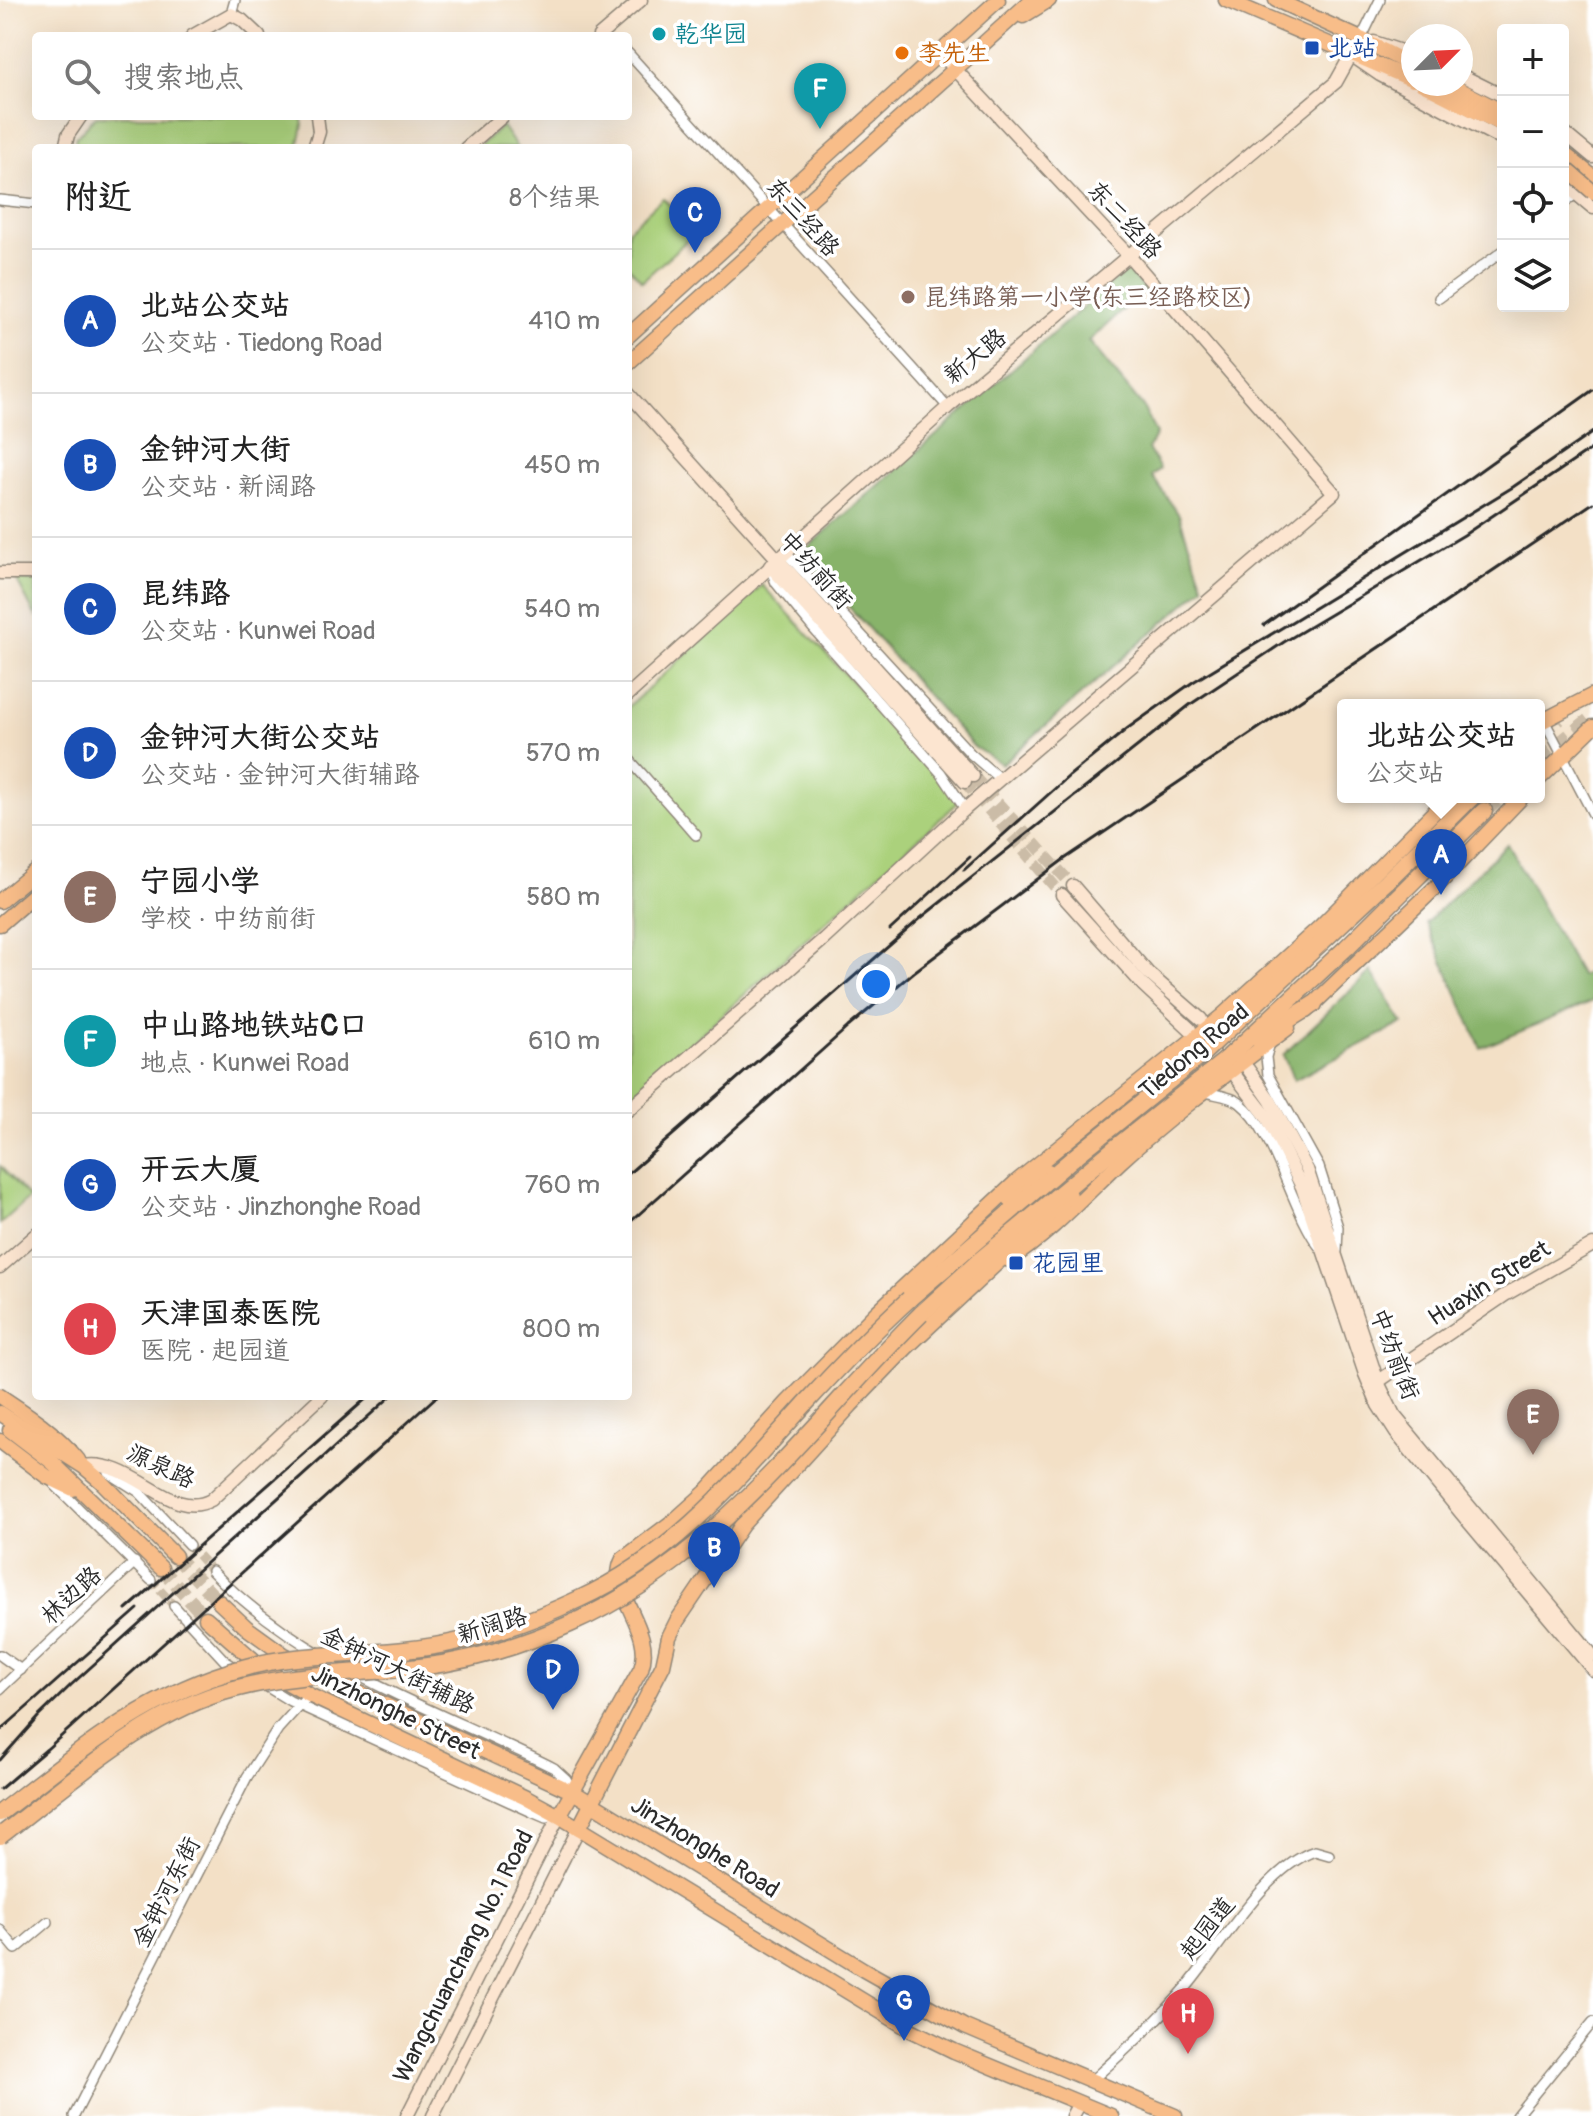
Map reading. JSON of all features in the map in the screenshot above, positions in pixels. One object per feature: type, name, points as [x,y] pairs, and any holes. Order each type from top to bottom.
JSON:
[{"type":"highway","name":"Tiedong Road","points":[[909,1299],[1072,1159],[1213,1044],[1466,803]]},
{"type":"highway","name":"Tiedong Road","points":[[921,1314],[979,1261],[1223,1062],[1346,948],[1484,811]]},
{"type":"highway","points":[[1223,1062],[1314,1004]]},
{"type":"highway","name":"新阔路","points":[[0,1813],[112,1728],[149,1705],[209,1678],[281,1660],[407,1650],[489,1635],[582,1598],[628,1573],[709,1510],[842,1365],[909,1299]]},
{"type":"highway","name":"新阔路","points":[[0,1836],[127,1740],[186,1705],[232,1689],[286,1678],[421,1667],[464,1660],[571,1624],[620,1598],[664,1570],[714,1531],[921,1314]]},
{"type":"main road","points":[[632,332],[998,0]]},
{"type":"main road","points":[[632,359],[1032,0]]},
{"type":"main road","points":[[1004,25],[1049,0]]},
{"type":"main road","points":[[1226,0],[1351,55],[1401,62]]},
{"type":"main road","points":[[1276,0],[1401,60]]},
{"type":"main road","points":[[1446,96],[1497,122]]},
{"type":"main road","points":[[1472,96],[1497,109]]},
{"type":"main road","points":[[1569,158],[1593,178]]},
{"type":"main road","points":[[1565,168],[1593,192]]},
{"type":"main road","points":[[1545,719],[1593,695]]},
{"type":"main road","points":[[1545,773],[1593,727]]},
{"type":"main road","points":[[559,1816],[645,1657],[643,1635],[619,1577],[623,1559],[706,1492],[866,1323],[1016,1182],[1183,1049],[1284,959],[1443,803]]},
{"type":"main road","points":[[981,1278],[1038,1238],[1120,1162],[1314,1004],[1437,886],[1516,803]]},
{"type":"main road","points":[[0,901],[32,874]]},
{"type":"main road","points":[[0,924],[32,896]]},
{"type":"main road","points":[[1213,1044],[1284,959]]},
{"type":"main road","points":[[579,1828],[663,1665],[669,1637],[677,1621],[742,1525],[906,1348],[1076,1190],[1115,1148]]},
{"type":"main road","points":[[967,1229],[1050,1169],[1072,1159]]},
{"type":"main road","points":[[0,1396],[52,1433],[175,1556]]},
{"type":"main road","points":[[0,1413],[85,1494],[156,1574]]},
{"type":"main road","points":[[0,1422],[52,1463]]},
{"type":"main road","points":[[0,1441],[52,1463],[83,1466]]},
{"type":"main road","name":"Jinzhonghe Road","points":[[219,1602],[247,1628],[283,1654],[573,1792],[898,1990],[965,2027],[1175,2116]]},
{"type":"main road","name":"Jinzhonghe Street","points":[[206,1618],[304,1701],[526,1798],[579,1828]]},
{"type":"main road","points":[[526,1798],[536,1797],[543,1790],[538,1774]]},
{"type":"main road","name":"Jinzhonghe Road","points":[[579,1828],[911,2030],[1076,2109],[1111,2116]]},
{"type":"street","points":[[199,32],[231,14],[235,0]]},
{"type":"street","points":[[608,32],[641,0]]},
{"type":"street","points":[[1361,39],[1380,0]]},
{"type":"street","points":[[231,14],[255,32]]},
{"type":"street","name":"东二经路","points":[[941,54],[1130,257],[1334,493],[1000,779]]},
{"type":"street","points":[[1351,55],[1380,75],[1497,137]]},
{"type":"street","name":"新大路","points":[[632,691],[948,407],[1336,82],[1351,55]]},
{"type":"street","name":"东三经路","points":[[632,57],[948,407]]},
{"type":"street","points":[[1473,81],[1497,93]]},
{"type":"street","points":[[66,144],[78,120]]},
{"type":"street","points":[[315,144],[319,132],[318,120]]},
{"type":"street","points":[[471,144],[498,120]]},
{"type":"street","points":[[1569,136],[1588,148],[1593,157]]},
{"type":"street","points":[[1569,199],[1593,178]]},
{"type":"street","points":[[1569,188],[1593,208]]},
{"type":"street","points":[[0,200],[32,204]]},
{"type":"street","points":[[1439,298],[1497,255]]},
{"type":"street","name":"中纺前街","points":[[632,397],[969,779]]},
{"type":"street","points":[[632,1104],[824,939],[1000,779],[971,754],[778,560]]},
{"type":"street","points":[[778,560],[776,583],[941,773],[965,809]]},
{"type":"street","points":[[0,573],[32,573]]},
{"type":"street","points":[[1545,727],[1593,814]]},
{"type":"street","points":[[632,763],[696,835]]},
{"type":"street","points":[[1073,886],[1148,973],[1201,1019]]},
{"type":"street","points":[[1062,895],[1143,985],[1190,1029]]},
{"type":"street","points":[[1270,1041],[1266,1057],[1268,1075],[1319,1167],[1338,1227],[1331,1252]]},
{"type":"street","name":"中纺前街","points":[[1242,1073],[1270,1100],[1296,1146],[1374,1384],[1406,1432],[1593,1656]]},
{"type":"street","points":[[1205,1092],[1239,1102],[1250,1114],[1283,1174],[1303,1222],[1331,1252]]},
{"type":"street","points":[[0,1267],[32,1239]]},
{"type":"street","name":"Huaxin Street","points":[[1374,1384],[1505,1295],[1593,1245]]},
{"type":"street","points":[[1374,1384],[1396,1433],[1593,1670]]},
{"type":"street","name":"源泉路","points":[[83,1466],[98,1464],[115,1468],[162,1495],[198,1507],[211,1500],[318,1400]]},
{"type":"street","points":[[52,1463],[135,1562],[156,1574]]},
{"type":"street","points":[[83,1466],[112,1474],[139,1492],[189,1545]]},
{"type":"street","name":"林边路","points":[[0,1689],[135,1562]]},
{"type":"street","name":"金钟河大街辅路","points":[[212,1571],[239,1600],[295,1640],[375,1684],[554,1768],[566,1779],[573,1792]]},
{"type":"street","points":[[174,1606],[225,1661],[532,1812],[546,1818],[559,1816]]},
{"type":"street","points":[[0,1655],[21,1670]]},
{"type":"street","name":"金钟河东街","points":[[74,2116],[247,1777],[278,1729],[304,1701]]},
{"type":"street","name":"Wangchuanchang No.1 Road","points":[[407,2116],[559,1816]]},
{"type":"street","name":"Wangchuanchang No.1 Road","points":[[433,2116],[579,1828]]},
{"type":"street","name":"起园道","points":[[1091,2081],[1144,2033],[1186,1988],[1249,1907],[1294,1861],[1315,1851],[1329,1855]]},
{"type":"street","points":[[0,1930],[16,1949],[48,1922]]},
{"type":"street","points":[[1516,2116],[1593,2022]]},
{"type":"green space","points":[[92,120],[302,120],[303,125],[299,144],[75,144],[76,137]]},
{"type":"green space","points":[[502,126],[514,144],[482,144]]},
{"type":"green space","points":[[663,198],[695,233],[642,281],[632,270],[632,226]]},
{"type":"green space","points":[[1127,269],[1145,290],[1089,341],[1143,407],[1156,434],[1148,449],[1160,469],[1152,476],[1179,515],[1204,587],[1002,764],[974,747],[801,553]]},
{"type":"green space","points":[[16,579],[32,581],[32,609]]},
{"type":"green space","points":[[762,585],[962,799],[633,1095],[632,1094],[632,703]]},
{"type":"green space","points":[[1507,844],[1581,976],[1593,970],[1593,1001],[1481,1048],[1426,923]]},
{"type":"green space","points":[[1371,971],[1403,1023],[1294,1080],[1283,1055]]},
{"type":"green space","points":[[0,1166],[29,1198],[0,1224]]},
{"type":"tunnel","points":[[1545,730],[1559,718]]},
{"type":"tunnel","points":[[1545,756],[1593,718]]},
{"type":"tunnel","points":[[973,776],[1073,886]]},
{"type":"tunnel","points":[[965,782],[1062,895]]},
{"type":"tunnel","points":[[1484,811],[1493,803]]},
{"type":"tunnel","points":[[189,1545],[212,1571]]},
{"type":"tunnel","points":[[175,1556],[219,1602]]},
{"type":"tunnel","points":[[161,1568],[206,1618]]},
{"type":"tunnel","points":[[151,1580],[174,1606]]},
{"type":"railway","points":[[1264,625],[1593,390]]},
{"type":"railway","points":[[964,870],[1069,776],[1128,728],[1193,682],[1513,487],[1593,432]]},
{"type":"railway","points":[[632,1171],[922,917],[1191,704],[1284,642],[1464,535],[1593,448]]},
{"type":"railway","points":[[632,1220],[848,1027],[914,972],[1063,860],[1593,503]]},
{"type":"railway","points":[[890,930],[970,857]]},
{"type":"railway","points":[[126,1610],[364,1400]]},
{"type":"railway","points":[[0,1760],[71,1685],[387,1400]]},
{"type":"railway","points":[[0,1789],[433,1400]]},
{"type":"railway","points":[[0,1731],[138,1609]]},
{"type":"place","name":"乾华园","points":[[659,34]]},
{"type":"place","name":"北站","points":[[1312,48]]},
{"type":"place","name":"李先生","points":[[902,53]]},
{"type":"place","name":"中山路地铁站C口","points":[[820,129]]},
{"type":"place","name":"昆纬路","points":[[695,253]]},
{"type":"place","name":"昆纬路第一小学(东三经路校区)","points":[[908,297]]},
{"type":"place","name":"北站公交站","points":[[1441,895]]},
{"type":"place","name":"花园里","points":[[1016,1263]]},
{"type":"place","name":"宁园小学","points":[[1533,1455]]},
{"type":"place","name":"金钟河大街","points":[[714,1588]]},
{"type":"place","name":"金钟河大街公交站","points":[[553,1710]]},
{"type":"place","name":"开云大厦","points":[[904,2041]]},
{"type":"place","name":"天津国泰医院","points":[[1188,2054]]}]
